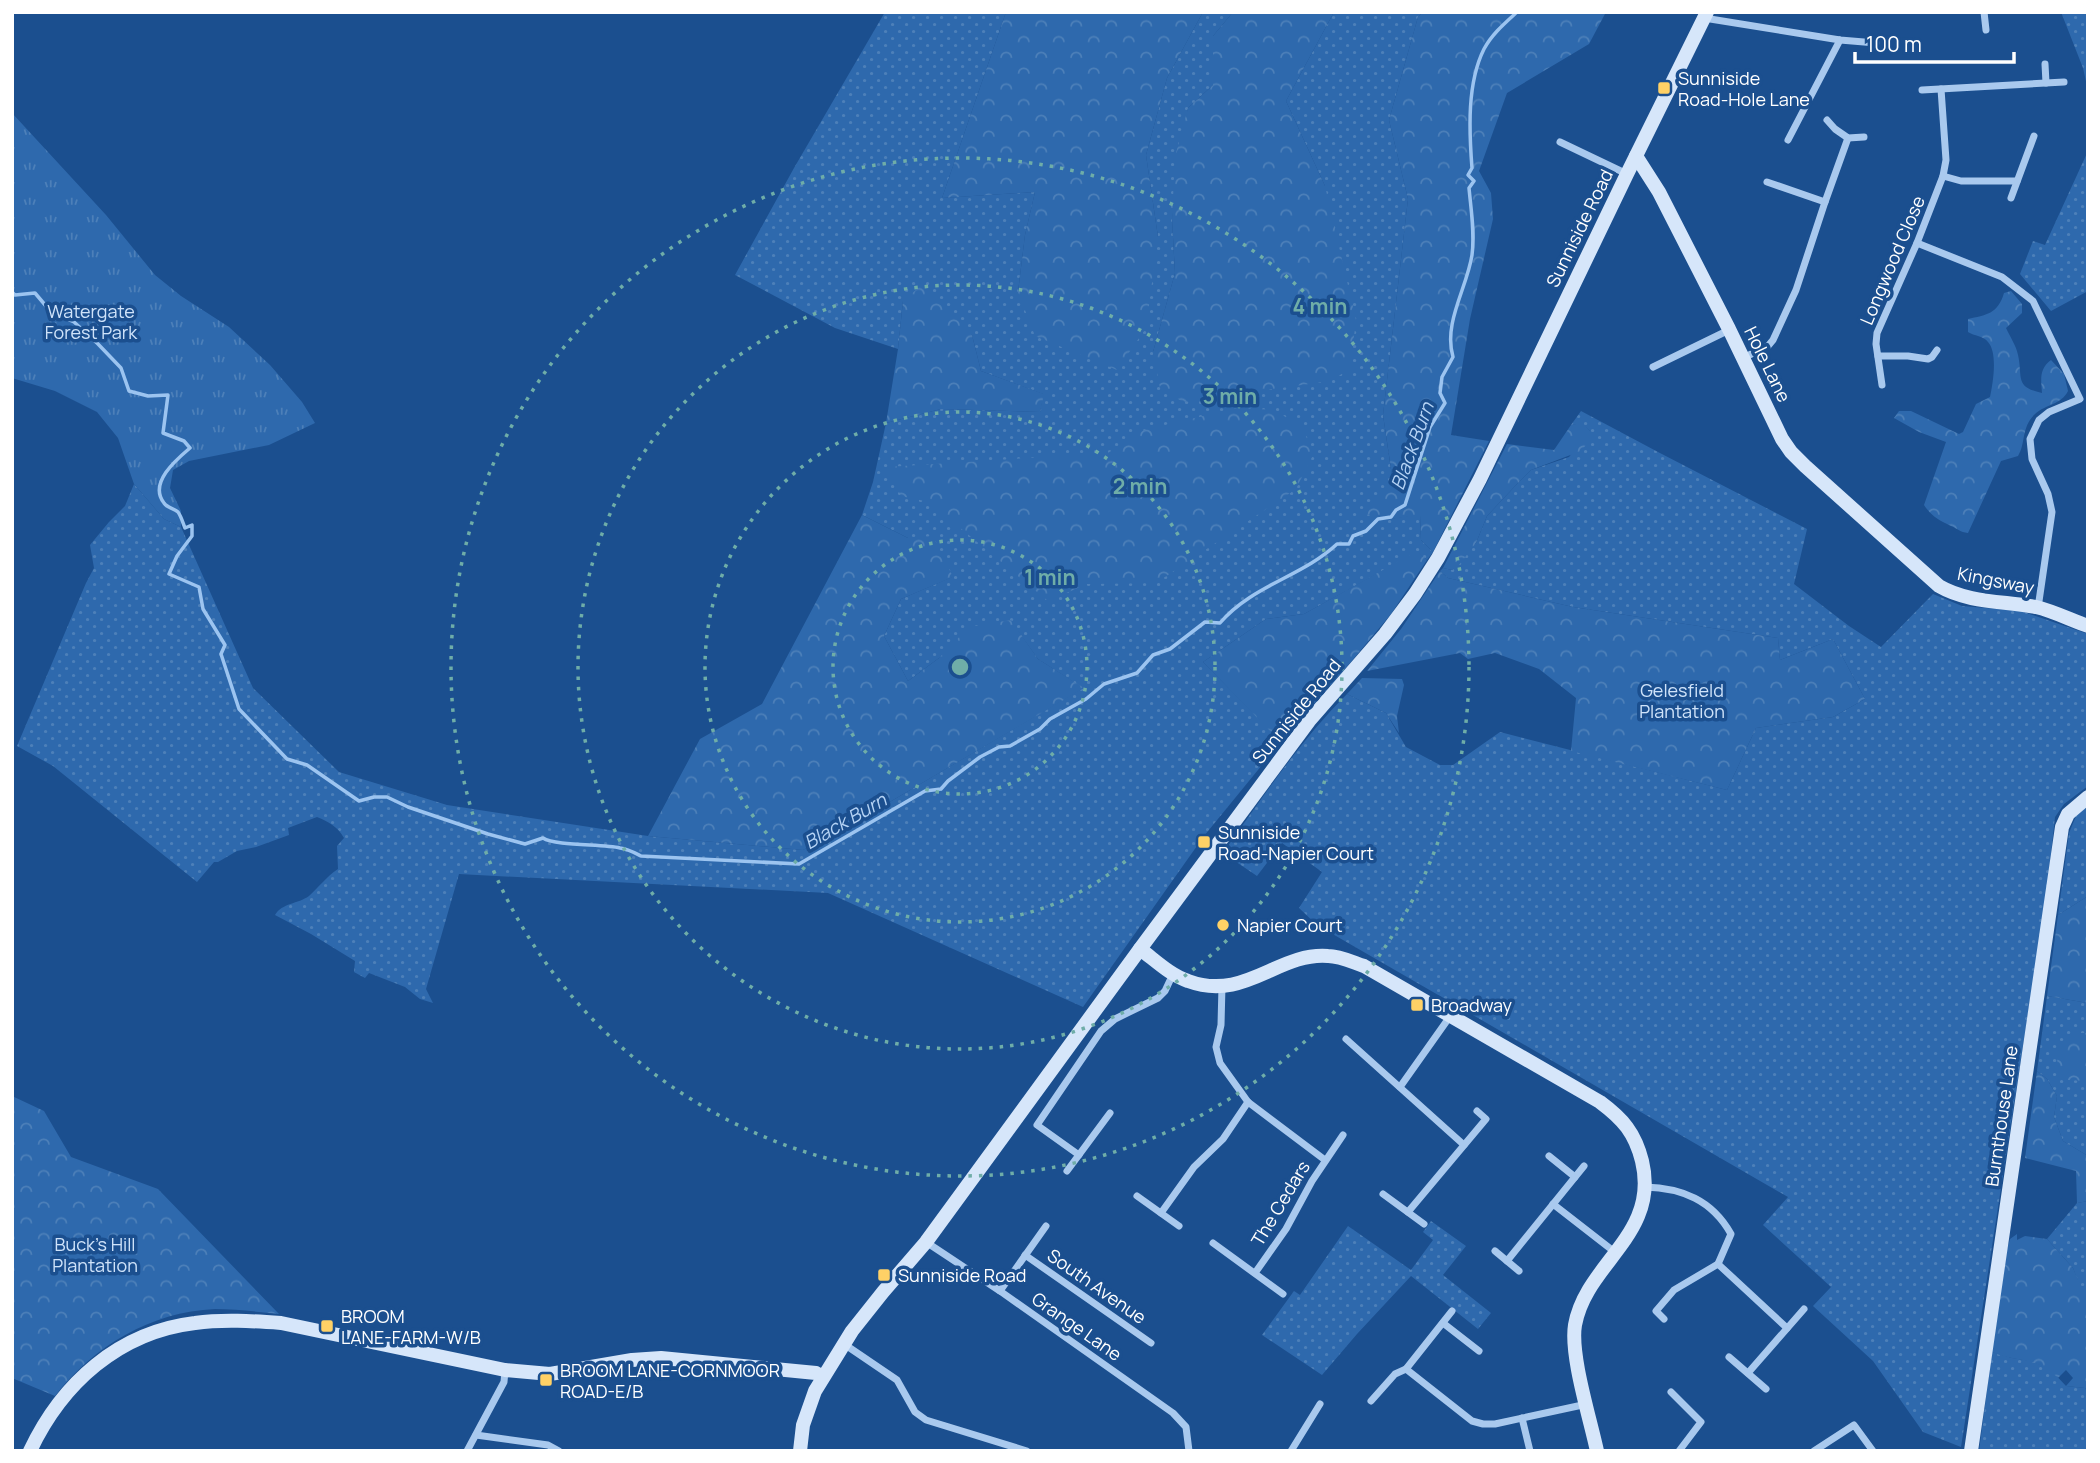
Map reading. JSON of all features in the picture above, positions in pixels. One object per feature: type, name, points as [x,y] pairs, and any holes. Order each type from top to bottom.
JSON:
[{"type":"street","points":[[1984,12],[1986,30]]},
{"type":"street","points":[[1706,15],[1840,40],[1876,43]]},
{"type":"street","name":"Sunniside Road","points":[[800,1451],[806,1416],[823,1377],[844,1343],[926,1242],[1309,721],[1385,634],[1438,558],[1456,529],[1706,15]]},
{"type":"street","points":[[1788,140],[1840,40]]},
{"type":"street","points":[[2045,64],[2046,83]]},
{"type":"street","points":[[1922,90],[2064,82]]},
{"type":"street","name":"Longwood Close","points":[[1882,385],[1877,333],[1943,176],[1946,160],[1941,89]]},
{"type":"street","points":[[1827,120],[1848,138],[1864,137]]},
{"type":"street","points":[[2011,198],[2034,136]]},
{"type":"street","points":[[1743,358],[1768,346],[1773,340],[1796,290],[1848,138]]},
{"type":"street","points":[[1559,142],[1627,173]]},
{"type":"street","name":"Hole Lane","points":[[1636,156],[1659,192],[1730,329],[1782,439],[1805,466],[1906,557]]},
{"type":"street","points":[[1943,176],[1961,181],[2017,181]]},
{"type":"street","points":[[1766,182],[1825,202]]},
{"type":"street","points":[[1917,243],[2002,277],[2033,301],[2084,397],[2049,412],[2039,420],[2030,439],[2032,459],[2048,494],[2052,512],[2038,608]]},
{"type":"street","points":[[1653,367],[1730,329]]},
{"type":"street","points":[[1878,356],[1928,359],[1933,358],[1937,351]]},
{"type":"street","name":"Kingsway","points":[[1906,557],[1939,586],[1955,594],[2038,608],[2088,626]]},
{"type":"street","name":"Burnthouse Lane","points":[[1971,1451],[2062,827],[2068,814],[2088,797]]},
{"type":"street","points":[[1140,948],[1173,974],[1197,984],[1222,986],[1255,978],[1291,962],[1326,955],[1364,966],[1600,1102],[1626,1123],[1644,1169],[1643,1203],[1628,1237],[1583,1299],[1574,1334],[1577,1365],[1597,1451]]},
{"type":"street","points":[[1079,1155],[1037,1125],[1101,1031],[1115,1018],[1158,998],[1165,991],[1173,974]]},
{"type":"street","name":"The Cedars","points":[[1222,986],[1221,1025],[1216,1047],[1220,1063],[1248,1102],[1325,1160],[1286,1229],[1255,1273]]},
{"type":"street","points":[[1400,1087],[1451,1015]]},
{"type":"street","points":[[1346,1039],[1464,1145]]},
{"type":"street","points":[[1161,1213],[1194,1167],[1223,1139],[1248,1102]]},
{"type":"street","points":[[1408,1212],[1486,1119],[1477,1111]]},
{"type":"street","points":[[1067,1171],[1110,1113]]},
{"type":"street","points":[[1325,1160],[1343,1135]]},
{"type":"street","points":[[1549,1156],[1575,1177]]},
{"type":"street","points":[[1507,1261],[1584,1166]]},
{"type":"street","points":[[1644,1187],[1689,1193],[1725,1222],[1731,1234],[1718,1264],[1674,1290],[1656,1311],[1664,1319]]},
{"type":"street","points":[[1384,1194],[1424,1224]]},
{"type":"street","points":[[1137,1196],[1179,1226]]},
{"type":"street","points":[[1553,1204],[1616,1253]]},
{"type":"street","points":[[1000,1291],[1046,1226]]},
{"type":"street","name":"Grange Lane","points":[[926,1242],[1179,1418],[1186,1427],[1189,1451]]},
{"type":"street","points":[[1213,1243],[1283,1294]]},
{"type":"street","points":[[1495,1251],[1519,1270]]},
{"type":"street","name":"South Avenue","points":[[1025,1255],[1150,1343]]},
{"type":"street","points":[[1718,1264],[1787,1328]]},
{"type":"street","points":[[1748,1373],[1804,1309]]},
{"type":"street","points":[[1371,1401],[1395,1374],[1406,1369],[1452,1311]]},
{"type":"street","points":[[30,1451],[55,1407],[71,1386],[110,1353],[154,1332],[214,1321],[281,1323],[505,1370],[550,1374],[632,1360],[661,1358],[816,1373],[823,1377]]},
{"type":"street","points":[[1443,1323],[1479,1351]]},
{"type":"street","points":[[844,1343],[897,1380],[915,1412],[926,1420],[1027,1451]]},
{"type":"street","points":[[1729,1357],[1766,1388]]},
{"type":"street","points":[[1406,1369],[1472,1421],[1483,1424],[1495,1424],[1587,1404]]},
{"type":"street","points":[[467,1451],[504,1382],[505,1370]]},
{"type":"street","points":[[1671,1392],[1701,1422],[1679,1451]]},
{"type":"street","points":[[1292,1451],[1320,1404]]},
{"type":"street","points":[[1522,1418],[1530,1451]]},
{"type":"street","points":[[1814,1451],[1854,1424],[1873,1451]]},
{"type":"street","points":[[476,1435],[548,1445],[559,1451]]},
{"type":"green space","points":[[885,12],[1006,12],[942,198],[1035,192],[1025,235],[1018,292],[1158,237],[1146,155],[1167,78],[1203,12],[1233,12],[1213,36],[1213,85],[1188,108],[1172,219],[1175,273],[1153,352],[1325,186],[1286,101],[1334,12],[1423,12],[1418,17],[1389,120],[1408,199],[1383,415],[1393,483],[1384,520],[1420,514],[1421,540],[1433,552],[1427,560],[1417,552],[1304,614],[1266,619],[1203,662],[1274,734],[1330,663],[1350,663],[1289,732],[1204,836],[1083,1007],[828,893],[459,874],[426,989],[433,1003],[420,999],[405,987],[369,973],[365,978],[354,972],[355,961],[275,915],[282,908],[305,899],[338,869],[337,846],[344,838],[339,830],[329,823],[317,817],[288,828],[289,835],[237,851],[214,862],[197,882],[53,766],[17,746],[94,568],[90,545],[125,506],[134,484],[164,519],[181,527],[253,688],[339,772],[447,805],[648,836],[803,850],[1083,688],[1038,659],[1010,620],[939,658],[908,681],[884,636],[901,599],[952,577],[908,538],[862,515],[873,482],[886,423],[941,409],[1040,412],[1043,394],[981,371],[972,335],[903,301],[898,349],[835,328],[735,275]]},
{"type":"green space","points":[[1006,12],[1203,12],[1167,78],[1146,155],[1158,237],[1146,328],[1117,370],[1035,336],[1018,292],[1025,235],[1035,192],[942,198]]},
{"type":"green space","points":[[1233,12],[1334,12],[1286,101],[1325,186],[1356,320],[1350,369],[1330,381],[1183,402],[1160,388],[1153,352],[1175,273],[1172,219],[1175,157],[1188,108],[1213,85],[1213,36]]},
{"type":"green space","points":[[1423,12],[1606,12],[1589,44],[1507,93],[1479,171],[1491,193],[1493,219],[1470,319],[1451,435],[1489,441],[1433,552],[1421,540],[1420,515],[1384,520],[1365,514],[1393,482],[1383,415],[1408,199],[1389,120],[1418,17]]},
{"type":"green space","points":[[2061,12],[2088,12],[2088,90],[2083,68]]},
{"type":"green space","name":"Watergate Forest Park","points":[[12,113],[106,215],[155,275],[181,296],[229,327],[270,365],[302,402],[315,423],[269,445],[189,461],[173,470],[170,488],[181,511],[181,527],[164,519],[134,484],[118,438],[97,412],[55,391],[12,378]]},
{"type":"green space","points":[[2088,151],[2088,291],[2051,311],[2020,274],[2033,241],[2045,245]]},
{"type":"green space","points":[[922,285],[932,291],[972,335],[981,371],[1044,394],[1040,412],[941,409],[886,423],[903,301]]},
{"type":"green space","points":[[2011,291],[2022,304],[2022,313],[2006,328],[2017,351],[2023,384],[2042,393],[2043,371],[2051,360],[2064,374],[2068,391],[2065,396],[2039,411],[2031,419],[2018,456],[2001,461],[1968,533],[1965,533],[1936,518],[1924,505],[1946,442],[1919,432],[1894,418],[1899,411],[1911,411],[1959,434],[1963,432],[1976,404],[1990,397],[1994,368],[1991,347],[1984,338],[1968,332],[1968,319],[1995,309],[2004,293]]},
{"type":"green space","points":[[1237,408],[1275,410],[1302,428],[1314,453],[1296,489],[1156,583],[1087,584],[1048,601],[929,502],[901,496],[887,467],[1108,453],[1144,430]]},
{"type":"green space","points":[[1581,411],[1807,529],[1794,584],[1881,647],[1933,594],[1962,606],[2021,611],[2088,634],[2088,786],[2064,804],[2055,817],[2047,890],[1961,1447],[1923,1432],[1873,1361],[1813,1306],[1831,1287],[1763,1225],[1788,1197],[1317,925],[1299,908],[1322,872],[1282,843],[1257,876],[1223,853],[1297,750],[1347,694],[1386,713],[1406,747],[1440,765],[1453,765],[1500,732],[1727,790],[1756,728],[1833,717],[1865,699],[1833,639],[1780,660],[1778,638],[1573,607],[1448,578],[1440,571],[1443,568],[1452,570],[1476,543],[1487,516],[1531,470],[1569,457],[1590,431],[1582,424],[1571,425]]},
{"type":"green space","points":[[1582,423],[1590,431],[1590,440],[1581,451],[1531,470],[1487,516],[1476,543],[1459,565],[1452,570],[1443,568],[1507,444],[1554,450],[1571,425]]},
{"type":"green space","points":[[862,515],[908,538],[933,536],[953,577],[901,599],[884,636],[908,681],[939,658],[969,627],[1011,620],[1038,659],[1084,688],[803,850],[648,836],[700,739],[762,704]]},
{"type":"green space","points":[[1417,551],[1427,560],[1391,614],[1350,663],[1330,663],[1274,735],[1203,662],[1266,619],[1304,614]]},
{"type":"green space","name":"Gelesfield Plantation","points":[[1440,571],[1448,578],[1573,607],[1778,638],[1780,660],[1833,639],[1865,699],[1833,717],[1756,728],[1727,790],[1571,751],[1576,698],[1539,669],[1495,653],[1468,659],[1460,653],[1367,671],[1401,629]]},
{"type":"green space","points":[[1362,678],[1402,679],[1404,685],[1397,716],[1399,733],[1386,713],[1347,694]]},
{"type":"green space","points":[[2088,806],[2088,896],[2058,915],[2069,833],[2076,816]]},
{"type":"green space","points":[[2088,896],[2088,1003],[2047,996],[2058,915]]},
{"type":"green space","points":[[2047,996],[2088,1003],[2088,1156],[2063,1141],[2054,1117],[2057,1096],[2047,1079],[2037,1071]]},
{"type":"green space","points":[[2072,1033],[2088,1033],[2088,1081],[2068,1080],[2057,1065],[2058,1046]]},
{"type":"green space","points":[[2037,1071],[2047,1079],[2057,1096],[2054,1117],[2063,1141],[2088,1156],[2088,1201],[2077,1203],[2076,1171],[2025,1158]]},
{"type":"green space","name":"Buck's Hill Plantation","points":[[12,1096],[44,1111],[71,1157],[158,1189],[279,1314],[215,1309],[168,1317],[146,1325],[106,1347],[70,1378],[55,1396],[12,1378]]},
{"type":"green space","points":[[2088,1201],[2088,1308],[2073,1268],[2047,1239],[2077,1203]]},
{"type":"green space","points":[[1431,1221],[1466,1246],[1443,1275],[1491,1313],[1478,1329],[1411,1276],[1322,1375],[1262,1335],[1294,1291],[1300,1295],[1348,1226],[1411,1270],[1433,1240],[1423,1232]]},
{"type":"green space","points":[[2017,1234],[2017,1240],[2025,1236],[2047,1239],[2073,1268],[2088,1308],[2088,1392],[2085,1388],[2066,1386],[2073,1378],[2066,1370],[2058,1378],[2043,1366],[1992,1352],[2007,1249],[2010,1239]]},
{"type":"green space","points":[[1992,1352],[2031,1361],[2049,1368],[2066,1386],[2085,1388],[2088,1392],[2088,1451],[1979,1451]]},
{"type":"waterway","name":"Black Burn","points":[[12,292],[15,295],[35,293],[51,312],[74,322],[121,368],[129,391],[148,396],[168,395],[163,433],[184,441],[190,448],[166,472],[159,488],[160,495],[165,505],[178,512],[185,528],[192,525],[192,536],[177,556],[169,574],[199,587],[203,609],[225,645],[221,654],[239,709],[287,759],[307,765],[359,801],[387,797],[408,807],[525,844],[543,838],[549,841],[623,849],[641,856],[799,864],[925,791],[941,789],[980,757],[999,747],[1010,746],[1040,729],[1050,719],[1086,699],[1104,684],[1137,673],[1153,655],[1170,649],[1205,622],[1220,623],[1233,610],[1262,590],[1309,565],[1337,544],[1349,544],[1353,536],[1366,531],[1378,519],[1391,517],[1405,505],[1430,427],[1445,403],[1440,393],[1442,377],[1453,357],[1453,318],[1472,255],[1473,230],[1469,188],[1474,181],[1468,175],[1472,168],[1470,123],[1478,62],[1487,44],[1517,12]]},
{"type":"place","name":"Sunniside Road-Hole Lane","points":[[1664,88]]},
{"type":"place","name":"Sunniside Road-Napier Court","points":[[1204,842]]},
{"type":"place","name":"Napier Court","points":[[1223,925]]},
{"type":"place","name":"Broadway","points":[[1417,1005]]},
{"type":"place","name":"Sunniside Road","points":[[884,1275]]},
{"type":"place","name":"BROOM LANE-FARM-W/B","points":[[327,1326]]},
{"type":"place","name":"BROOM LANE-CORNMOOR ROAD-E/B","points":[[546,1380]]}]
